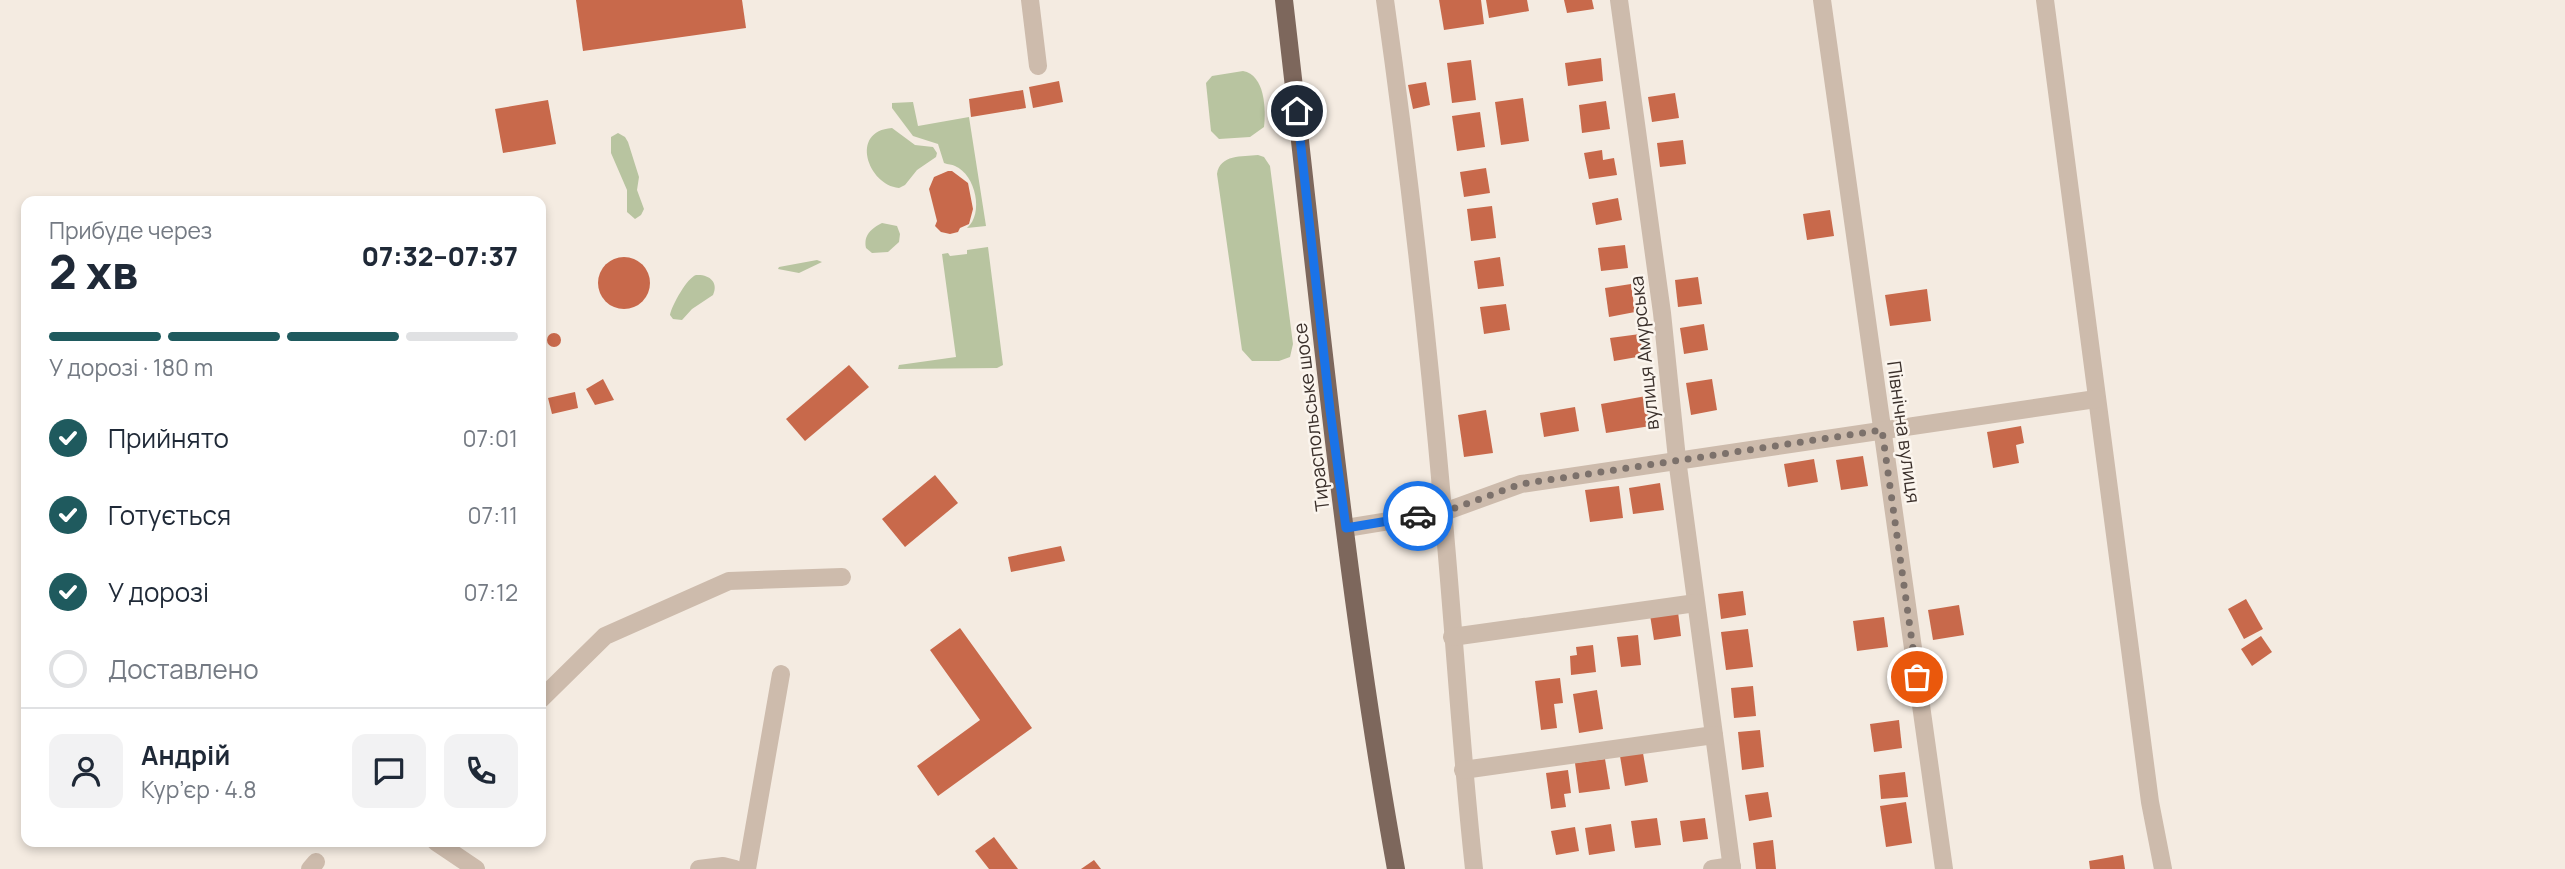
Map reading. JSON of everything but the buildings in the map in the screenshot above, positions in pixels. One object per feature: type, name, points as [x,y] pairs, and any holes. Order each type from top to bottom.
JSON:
[{"type":"main road","name":"Тираспольське шосе","points":[[1284,0],[1330,410],[1378,769],[1396,869]]},
{"type":"street","points":[[1030,0],[1038,66]]},
{"type":"street","points":[[1385,0],[1409,174],[1444,512],[1463,770],[1474,869]]},
{"type":"street","name":"вулиця Амурська","points":[[1619,0],[1662,313],[1676,459],[1732,868]]},
{"type":"street","name":"Північна вулиця","points":[[1822,0],[1944,869]]},
{"type":"street","points":[[2045,0],[2150,802],[2163,869]]},
{"type":"street","points":[[1346,528],[1444,512],[1521,484],[2096,399]]},
{"type":"street","points":[[546,694],[605,636],[729,581],[842,577]]},
{"type":"street","points":[[1452,637],[1696,603]]},
{"type":"street","points":[[747,869],[781,674]]},
{"type":"street","points":[[1463,770],[1714,735]]},
{"type":"street","points":[[443,847],[476,869]]},
{"type":"street","points":[[699,869],[723,866],[735,869]]},
{"type":"street","points":[[1712,869],[1732,868]]},
{"type":"green space","points":[[1243,71],[1256,79],[1260,86],[1265,111],[1264,127],[1250,137],[1219,139],[1211,131],[1206,83],[1212,76]]},
{"type":"green space","points":[[913,102],[918,126],[969,117],[986,226],[967,228],[972,222],[976,205],[973,186],[968,178],[955,166],[944,163],[938,144],[913,136],[892,108],[892,103]]},
{"type":"green space","points":[[892,128],[915,145],[933,147],[937,153],[936,157],[917,170],[905,185],[899,188],[888,185],[879,178],[868,158],[867,148],[871,138],[879,131]]},
{"type":"green space","points":[[618,133],[628,142],[639,177],[637,190],[644,209],[635,219],[627,212],[627,190],[611,153],[611,137]]},
{"type":"green space","points":[[1258,155],[1264,157],[1270,166],[1293,344],[1290,357],[1279,361],[1252,361],[1242,350],[1217,174],[1222,163],[1227,160]]},
{"type":"green space","points":[[882,223],[897,226],[899,242],[888,252],[872,253],[866,248],[867,236]]},
{"type":"green space","points":[[988,247],[1003,365],[997,368],[898,369],[899,365],[956,357],[942,254],[967,254],[967,250]]},
{"type":"green space","points":[[817,260],[822,262],[799,273],[778,269],[779,267]]},
{"type":"green space","points":[[696,275],[712,280],[715,286],[713,295],[692,309],[682,320],[673,319],[670,315],[677,299],[688,281]]},
{"type":"way so far","points":[[1418,516],[1444,512],[1521,484],[1882,430],[1917,677]]},
{"type":"route","points":[[1297,111],[1330,410],[1346,528],[1418,516]]}]
